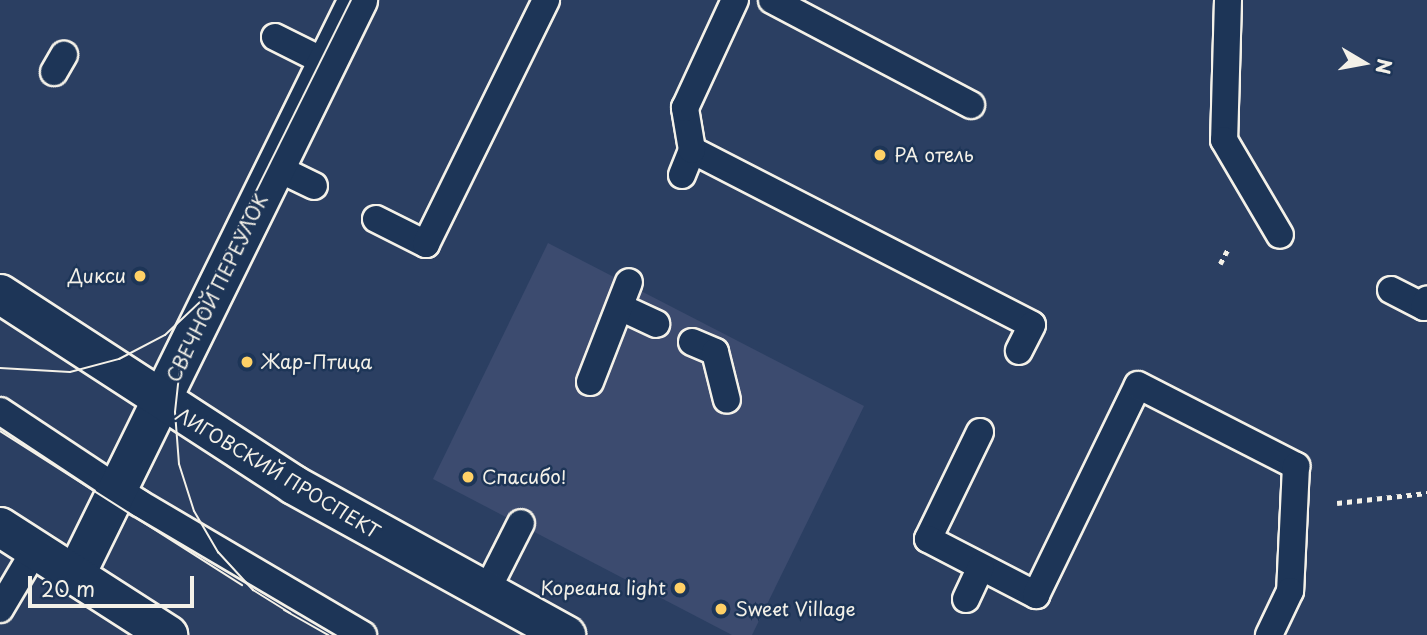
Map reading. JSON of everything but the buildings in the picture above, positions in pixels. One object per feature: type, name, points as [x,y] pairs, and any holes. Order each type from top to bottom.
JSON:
[{"type":"main road","name":"СВЕЧНОЙ ПЕРЕУЛОК","points":[[75,576],[358,0]]},
{"type":"main road","name":"ЛИГОВСКИЙ ПРОСПЕКТ","points":[[0,294],[161,403],[486,592],[566,635]]},
{"type":"main road","points":[[0,527],[169,635]]},
{"type":"lane","points":[[376,219],[426,244],[546,0]]},
{"type":"lane","points":[[682,175],[692,150],[685,107],[735,0]]},
{"type":"lane","points":[[772,0],[971,105]]},
{"type":"lane","points":[[1228,0],[1224,140],[1280,235]]},
{"type":"lane","points":[[275,37],[327,63]]},
{"type":"lane","points":[[692,150],[1032,325],[1019,351]]},
{"type":"lane","points":[[277,167],[314,186]]},
{"type":"lane","points":[[590,382],[629,282]]},
{"type":"lane","points":[[1391,290],[1424,307],[1427,300]]},
{"type":"lane","points":[[620,307],[656,324]]},
{"type":"lane","points":[[692,342],[715,352],[727,400]]},
{"type":"lane","points":[[980,432],[929,539],[1037,595],[1138,385],[1296,466],[1290,591],[1269,635]]},
{"type":"lane","points":[[0,411],[118,490],[363,635]]},
{"type":"lane","points":[[486,592],[521,523]]},
{"type":"lane","points":[[0,609],[35,550]]},
{"type":"lane","points":[[966,599],[981,567]]},
{"type":"path","points":[[1220,264],[1227,249]]},
{"type":"path","points":[[1294,508],[1427,493]]},
{"type":"shaded area","points":[[548,243],[864,406],[752,635],[732,635],[433,479]]},
{"type":"tram line","points":[[0,368],[70,372],[119,359],[165,335],[202,300],[351,0]]},
{"type":"tram line","points":[[206,301],[180,366],[175,412],[179,464],[194,511],[218,552],[253,590],[290,613]]},
{"type":"tram line","points":[[0,431],[242,585]]},
{"type":"tram line","points":[[284,610],[328,635]]},
{"type":"place","name":"РА отель","points":[[880,155]]},
{"type":"place","name":"Дикси","points":[[140,276]]},
{"type":"place","name":"Жар-Птица","points":[[247,362]]},
{"type":"place","name":"Спасибо!","points":[[468,477]]},
{"type":"place","name":"Кореана light","points":[[680,588]]},
{"type":"place","name":"Sweet Village","points":[[721,609]]}]
